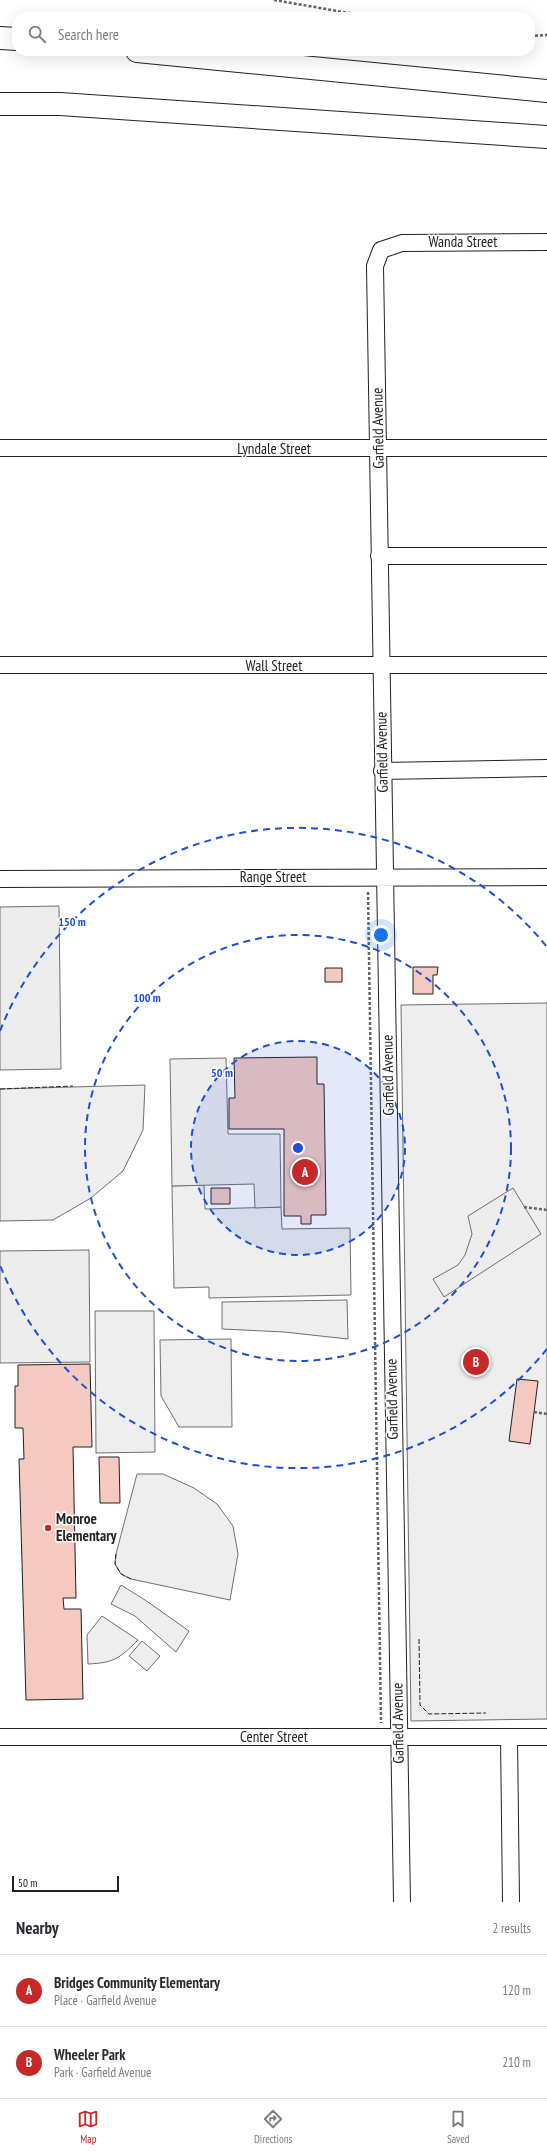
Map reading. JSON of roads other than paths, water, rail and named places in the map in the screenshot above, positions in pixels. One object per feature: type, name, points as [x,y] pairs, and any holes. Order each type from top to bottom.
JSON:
[{"type":"highway","points":[[0,38],[12,39]]},
{"type":"highway","points":[[188,56],[547,91]]},
{"type":"highway","points":[[513,88],[547,88]]},
{"type":"highway","points":[[3,105],[60,104],[547,137]]},
{"type":"highway","points":[[421,129],[547,150]]},
{"type":"street","name":"Wanda Street","points":[[381,250],[402,243],[547,242]]},
{"type":"street","name":"Garfield Avenue","points":[[381,250],[375,266],[382,771],[378,877],[402,1902]]},
{"type":"street","name":"Lyndale Street","points":[[0,448],[378,450],[547,448]]},
{"type":"street","points":[[379,556],[547,556]]},
{"type":"street","name":"Wall Street","points":[[0,665],[547,665]]},
{"type":"street","points":[[382,771],[547,768]]},
{"type":"street","name":"Range Street","points":[[0,879],[547,877]]},
{"type":"street","name":"Center Street","points":[[0,1737],[547,1737]]},
{"type":"street","points":[[508,1737],[511,1902]]},
{"type":"place","name":"Bridges Community Elementary","points":[[305,1172]]},
{"type":"place","name":"Wheeler Park","points":[[476,1362]]},
{"type":"place","name":"Monroe Elementary","points":[[48,1528]]}]
